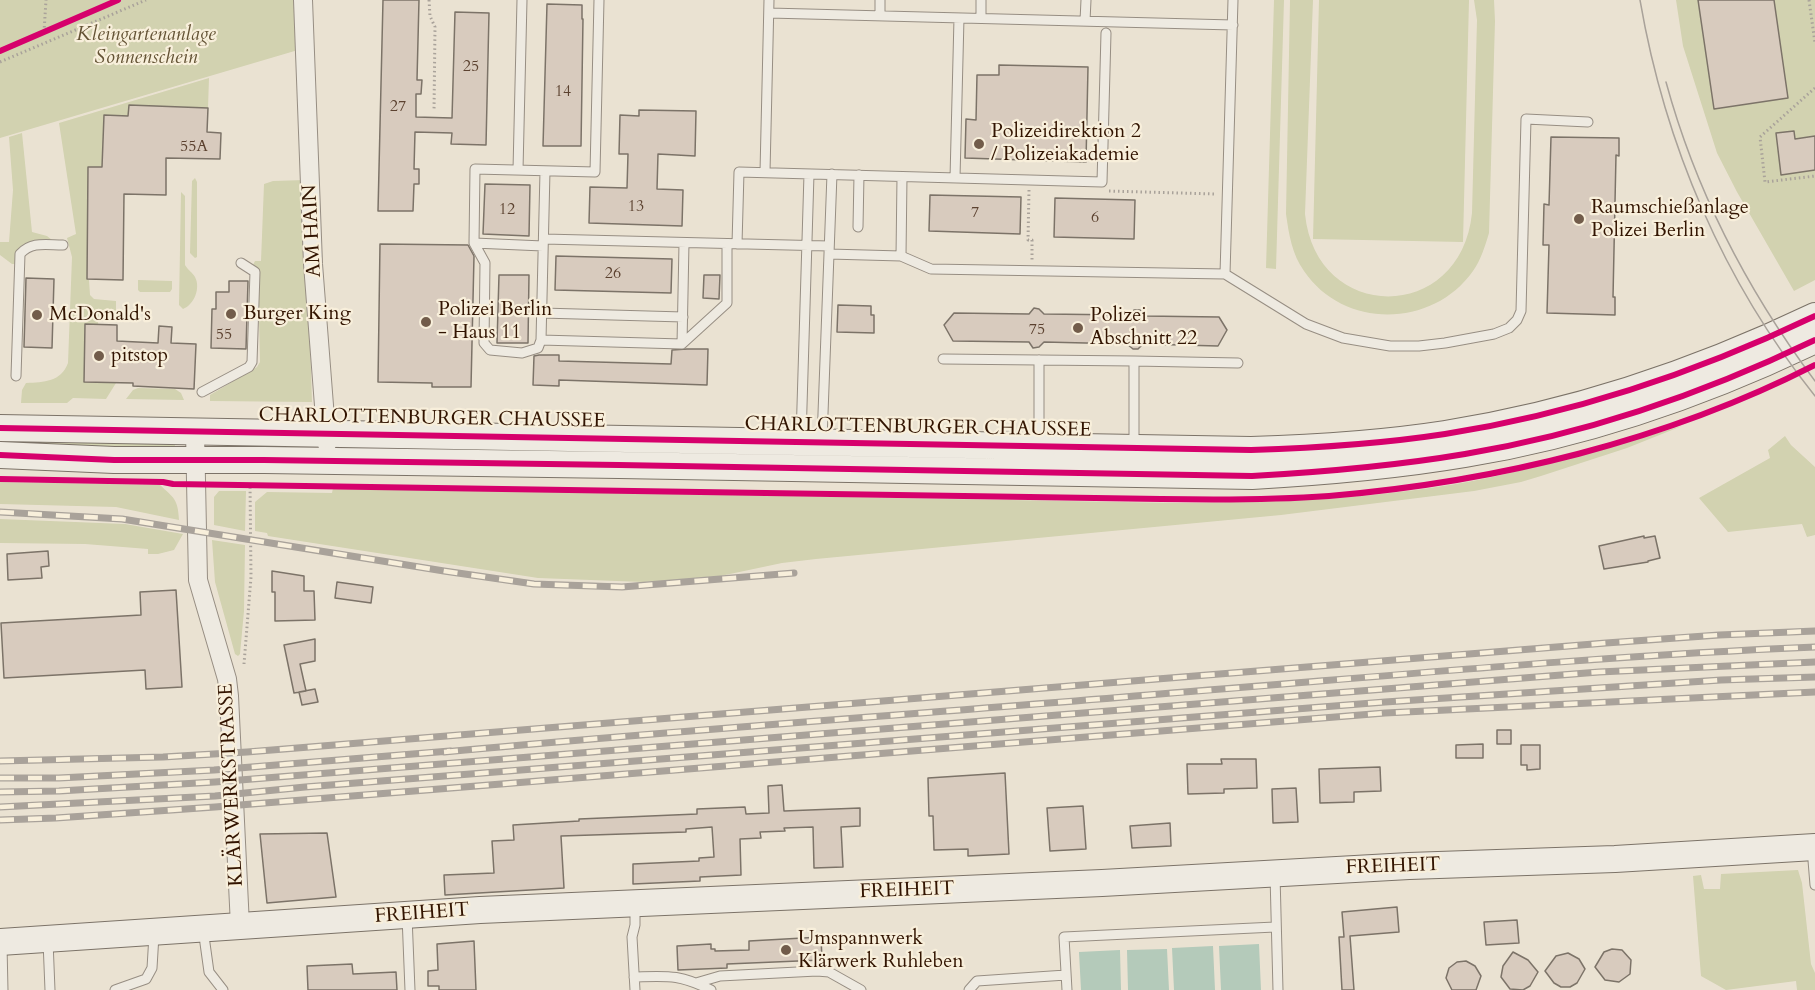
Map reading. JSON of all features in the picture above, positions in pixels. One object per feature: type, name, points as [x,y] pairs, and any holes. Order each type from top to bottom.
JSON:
[{"type":"main road","name":"CHARLOTTENBURGER CHAUSSEE","points":[[0,428],[326,434],[1252,476],[1315,473],[1409,463],[1522,431],[1582,404],[1654,382],[1744,348],[1815,315]]},
{"type":"main road","name":"CHARLOTTENBURGER CHAUSSEE","points":[[0,455],[114,460],[328,461],[811,456],[1039,447],[1251,450],[1321,448],[1602,422],[1657,405],[1762,364],[1815,340]]},
{"type":"main road","name":"FREIHEIT","points":[[1,942],[406,914],[1615,859],[1813,847]]},
{"type":"street","name":"AM HAIN","points":[[303,0],[314,264],[328,461]]},
{"type":"street","name":"KLÄRWERKSTRASSE","points":[[195,431],[198,580],[227,679],[240,926]]},
{"type":"lane","points":[[518,170],[522,0]]},
{"type":"lane","points":[[545,171],[541,340],[538,348],[522,353],[502,352],[486,347],[484,343],[484,263],[474,243],[475,169],[595,172],[599,0]]},
{"type":"lane","points":[[765,172],[769,0]]},
{"type":"lane","points":[[880,0],[880,16]]},
{"type":"lane","points":[[981,0],[981,18]]},
{"type":"lane","points":[[1085,21],[1086,0]]},
{"type":"lane","points":[[1225,274],[1233,0]]},
{"type":"lane","points":[[769,13],[1233,25]]},
{"type":"lane","points":[[956,178],[958,18]]},
{"type":"lane","points":[[541,340],[682,344],[727,303],[739,172],[1102,182],[1107,33]]},
{"type":"lane","points":[[474,243],[684,243],[807,246],[901,256],[931,269],[1225,274],[1306,324],[1343,338],[1390,346],[1419,346],[1474,339],[1509,328],[1517,320],[1521,311],[1526,119],[1588,122]]},
{"type":"lane","points":[[809,174],[807,246],[811,456]]},
{"type":"lane","points":[[811,456],[829,250],[832,174]]},
{"type":"lane","points":[[858,227],[859,175]]},
{"type":"lane","points":[[901,256],[902,177]]},
{"type":"lane","points":[[682,344],[684,243]]},
{"type":"lane","points":[[16,376],[20,255],[33,244],[63,245]]},
{"type":"lane","points":[[202,392],[249,367],[252,362],[255,272],[241,263]]},
{"type":"lane","points":[[542,313],[682,317]]},
{"type":"lane","points":[[943,359],[1238,363]]},
{"type":"lane","points":[[1039,360],[1039,447]]},
{"type":"lane","points":[[1134,361],[1134,448]]},
{"type":"lane","points":[[1813,847],[1815,885]]},
{"type":"lane","points":[[1275,873],[1278,990]]},
{"type":"lane","points":[[635,902],[636,925],[632,937],[635,990]]},
{"type":"lane","points":[[406,914],[410,990]]},
{"type":"lane","points":[[1067,990],[1064,937],[1275,927]]},
{"type":"lane","points":[[203,929],[209,972],[223,990]]},
{"type":"lane","points":[[115,990],[146,979],[152,968],[154,932]]},
{"type":"lane","points":[[48,939],[50,990]]},
{"type":"lane","points":[[1,942],[3,990]]},
{"type":"lane","points":[[696,983],[720,976],[817,971],[829,972],[861,990]]},
{"type":"lane","points":[[969,990],[978,981],[1066,975]]},
{"type":"lane","points":[[634,977],[676,976],[711,990]]},
{"type":"path","points":[[44,32],[46,0]]},
{"type":"path","points":[[0,62],[146,0]]},
{"type":"path","points":[[429,0],[429,16],[435,27],[434,111]]},
{"type":"path","points":[[1809,0],[1815,43]]},
{"type":"path","points":[[1815,88],[1760,137],[1765,182],[1815,176]]},
{"type":"path","points":[[1029,180],[1028,240],[1032,240],[1031,271]]},
{"type":"path","points":[[1102,182],[1109,191],[1227,194]]},
{"type":"path","points":[[244,664],[251,577],[250,484]]},
{"type":"green space","name":"Kleingartenanlage Sonnenschein","points":[[0,0],[295,0],[298,50],[0,138]]},
{"type":"green space","points":[[1274,0],[1284,0],[1276,269],[1266,268]]},
{"type":"green space","points":[[1290,0],[1313,0],[1305,214],[1315,250],[1334,276],[1360,291],[1388,296],[1417,291],[1443,275],[1462,249],[1472,213],[1477,20],[1474,0],[1494,0],[1489,233],[1481,258],[1473,271],[1456,290],[1435,303],[1412,312],[1388,314],[1365,312],[1342,304],[1321,290],[1304,271],[1297,258],[1286,214]]},
{"type":"green space","points":[[1319,0],[1469,0],[1463,242],[1313,239]]},
{"type":"green space","points":[[1676,0],[1815,0],[1815,280],[1794,291],[1717,153],[1683,46]]},
{"type":"green space","points":[[209,78],[208,108],[129,105],[128,116],[104,115],[102,167],[88,168],[87,279],[90,295],[94,299],[116,301],[116,313],[99,312],[98,325],[85,325],[84,382],[116,383],[106,399],[73,398],[67,403],[21,403],[22,390],[26,383],[51,380],[61,374],[68,363],[72,257],[67,238],[76,234],[59,123]]},
{"type":"green space","points":[[22,133],[32,232],[47,236],[57,244],[37,242],[16,264],[12,264],[0,255],[0,242],[9,242],[13,190],[9,137]]},
{"type":"green space","points":[[195,178],[197,182],[197,257],[195,258],[190,253],[192,181]]},
{"type":"green space","points":[[305,180],[312,402],[210,401],[210,395],[257,367],[260,362],[258,273],[252,267],[255,261],[261,261],[264,184],[273,181]]},
{"type":"green space","points":[[181,192],[185,196],[185,265],[197,281],[197,291],[193,300],[183,309],[179,305]]},
{"type":"green space","points":[[138,280],[172,281],[172,289],[170,292],[140,292]]},
{"type":"green space","points":[[138,388],[175,389],[181,393],[184,400],[126,399],[133,390]]},
{"type":"green space","points":[[1682,426],[1627,448],[1541,476],[1474,491],[1281,515],[816,559],[782,563],[711,578],[643,582],[538,578],[268,536],[267,533],[255,531],[255,502],[267,492],[332,493],[333,488],[1177,503],[1335,498],[1414,490],[1492,477]]},
{"type":"green space","points":[[1785,436],[1791,445],[1815,467],[1815,535],[1807,537],[1802,524],[1728,532],[1699,498],[1770,458],[1768,450]]},
{"type":"green space","points":[[0,437],[173,442],[175,445],[174,449],[0,446]]},
{"type":"green space","points":[[0,482],[160,485],[174,499],[178,508],[179,520],[116,507],[0,504]]},
{"type":"green space","points":[[219,491],[246,491],[245,531],[214,525],[214,497]]},
{"type":"green space","points":[[0,519],[125,524],[183,534],[174,550],[158,554],[148,554],[148,549],[85,544],[0,543]]},
{"type":"green space","points":[[212,540],[245,545],[244,611],[238,656],[235,654],[215,582]]},
{"type":"green space","points":[[1798,870],[1802,883],[1811,964],[1815,973],[1815,990],[1797,990],[1796,981],[1726,990],[1701,976],[1693,876],[1701,875],[1704,889],[1720,889],[1721,874]]},
{"type":"shaded area","points":[[1259,944],[1261,990],[1221,990],[1219,946]]},
{"type":"shaded area","points":[[1213,946],[1215,990],[1174,990],[1172,948]]},
{"type":"shaded area","points":[[1167,949],[1169,990],[1128,990],[1127,950]]},
{"type":"shaded area","points":[[1120,950],[1121,990],[1081,990],[1079,952]]},
{"type":"building","points":[[383,0],[419,0],[417,80],[422,80],[421,94],[416,94],[416,117],[452,118],[455,12],[489,13],[486,145],[451,144],[452,133],[415,132],[414,169],[419,169],[419,184],[414,184],[413,211],[378,211]]},
{"type":"building","points":[[1698,0],[1774,0],[1788,98],[1714,109]]},
{"type":"building","points":[[547,4],[582,5],[581,146],[543,146]]},
{"type":"building","points":[[999,65],[1088,67],[1086,162],[965,158],[966,119],[976,120],[977,75],[999,75]]},
{"type":"building","points":[[129,105],[208,108],[207,132],[221,133],[220,159],[166,158],[166,195],[124,194],[123,280],[87,279],[88,167],[102,167],[104,115],[128,116]]},
{"type":"building","points":[[639,110],[696,111],[695,156],[658,154],[657,189],[683,190],[682,226],[589,223],[590,187],[627,188],[628,154],[619,154],[620,115],[639,116]]},
{"type":"building","points":[[1794,131],[1795,139],[1815,136],[1815,170],[1781,175],[1776,133]]},
{"type":"building","name":"Raumschießanlage Polizei Berlin","points":[[1551,137],[1619,138],[1619,156],[1616,155],[1613,297],[1615,297],[1615,315],[1547,313],[1549,245],[1543,245],[1544,204],[1549,205]]},
{"type":"building","points":[[485,184],[530,185],[529,236],[483,234]]},
{"type":"building","points":[[930,195],[1021,197],[1020,234],[929,231]]},
{"type":"building","points":[[1055,198],[1135,200],[1134,239],[1054,237]]},
{"type":"building","name":"Polizei Berlin - Haus 11","points":[[380,244],[468,245],[474,256],[471,387],[432,387],[432,383],[378,382]]},
{"type":"building","points":[[556,256],[672,259],[671,293],[555,290]]},
{"type":"building","points":[[499,275],[529,275],[528,343],[497,343]]},
{"type":"building","points":[[704,275],[720,275],[719,299],[703,298]]},
{"type":"building","name":"McDonald's","points":[[26,278],[54,279],[52,348],[24,347]]},
{"type":"building","name":"Burger King","points":[[229,281],[248,281],[246,349],[211,348],[212,309],[216,309],[216,292],[229,292]]},
{"type":"building","points":[[838,305],[871,306],[871,315],[874,315],[874,333],[837,332]]},
{"type":"building","points":[[1034,308],[1044,314],[1128,315],[1134,310],[1140,310],[1144,316],[1219,317],[1227,330],[1218,346],[1143,344],[1138,349],[1133,349],[1127,344],[1044,342],[1039,347],[1033,348],[1029,342],[953,341],[944,325],[954,313],[1029,314]]},
{"type":"building","points":[[85,324],[117,325],[117,341],[158,343],[159,326],[172,327],[171,343],[196,344],[194,389],[133,386],[133,383],[84,382]]},
{"type":"building","points":[[708,349],[707,385],[559,380],[559,386],[533,385],[534,356],[559,355],[559,361],[671,364],[672,350]]},
{"type":"building","points":[[1644,536],[1644,538],[1655,536],[1660,558],[1604,569],[1599,546]]},
{"type":"building","points":[[48,551],[49,566],[41,567],[42,578],[8,580],[7,554]]},
{"type":"building","points":[[272,571],[304,576],[304,591],[314,591],[315,620],[275,621]]},
{"type":"building","points":[[337,582],[373,587],[371,603],[335,598]]},
{"type":"building","points":[[176,590],[182,687],[146,689],[145,670],[4,678],[1,623],[141,615],[140,592]]},
{"type":"building","points":[[315,639],[315,661],[300,664],[306,691],[294,693],[284,645]]},
{"type":"building","points":[[315,689],[318,702],[302,705],[299,692]]},
{"type":"building","points":[[1497,730],[1511,730],[1511,744],[1497,744]]},
{"type":"building","points":[[1483,744],[1483,758],[1456,758],[1456,745]]},
{"type":"building","points":[[1521,745],[1540,745],[1540,769],[1527,770],[1527,765],[1521,765]]},
{"type":"building","points":[[1221,759],[1256,759],[1257,788],[1224,789],[1224,793],[1188,794],[1187,764],[1222,764]]},
{"type":"building","points":[[1380,767],[1381,791],[1354,792],[1354,802],[1320,803],[1319,769]]},
{"type":"building","points":[[1005,773],[1009,854],[968,856],[968,849],[934,850],[933,816],[929,816],[928,778]]},
{"type":"building","points":[[782,785],[784,811],[860,808],[860,826],[841,827],[843,867],[814,868],[813,827],[784,828],[785,831],[760,832],[761,838],[740,839],[741,875],[700,877],[700,881],[633,884],[633,864],[699,861],[699,858],[714,857],[712,827],[686,829],[686,832],[561,836],[564,888],[445,895],[444,875],[494,873],[492,841],[514,840],[513,825],[579,821],[579,819],[697,814],[697,809],[745,807],[746,814],[769,813],[768,786]]},
{"type":"building","points":[[1296,788],[1298,822],[1273,823],[1272,789]]},
{"type":"building","points":[[1083,806],[1086,849],[1050,851],[1047,808]]},
{"type":"building","points":[[1170,823],[1171,846],[1132,848],[1130,826]]},
{"type":"building","points":[[327,833],[336,897],[267,903],[260,834]]},
{"type":"building","points":[[1397,907],[1399,932],[1350,936],[1354,990],[1342,990],[1339,937],[1344,937],[1342,912]]},
{"type":"building","points":[[1517,920],[1519,943],[1486,945],[1484,922]]},
{"type":"building","points":[[821,937],[822,960],[727,964],[727,968],[678,970],[677,946],[711,944],[711,949],[715,951],[749,950],[749,941]]},
{"type":"building","points":[[474,941],[476,990],[439,990],[439,986],[428,986],[428,971],[438,970],[437,944]]},
{"type":"building","points":[[1612,949],[1622,950],[1631,960],[1630,974],[1619,982],[1605,980],[1595,967],[1604,952]]},
{"type":"building","points":[[1513,952],[1528,960],[1538,972],[1530,986],[1523,990],[1510,989],[1501,977],[1503,966]]},
{"type":"building","points":[[1568,953],[1579,959],[1585,969],[1577,983],[1570,987],[1561,987],[1554,983],[1545,971],[1556,956]]},
{"type":"building","points":[[1466,961],[1475,966],[1481,976],[1476,990],[1452,990],[1446,978],[1449,968],[1457,962]]},
{"type":"building","points":[[352,964],[353,974],[396,972],[397,990],[308,990],[307,966]]},
{"type":"tram line","points":[[1640,0],[1665,107],[1702,209],[1752,306],[1782,352],[1815,396]]},
{"type":"tram line","points":[[1666,82],[1692,162],[1726,239],[1767,311],[1815,381]]},
{"type":"railway","points":[[0,512],[122,519],[534,584],[622,587],[794,573]]},
{"type":"railway","points":[[0,761],[163,757],[247,752],[1606,643],[1815,631]]},
{"type":"railway","points":[[444,752],[1487,668],[1815,647]]},
{"type":"railway","points":[[0,792],[215,782],[1599,672],[1815,662]]},
{"type":"railway","points":[[0,807],[215,796],[1385,702],[1721,680],[1815,677]]},
{"type":"railway","points":[[0,820],[215,807],[1385,713],[1815,692]]},
{"type":"railway","points":[[0,778],[59,778],[214,770],[450,751]]},
{"type":"cycle path","points":[[0,51],[118,0]]},
{"type":"cycle path","points":[[0,428],[1251,450],[1324,447],[1445,434],[1588,403],[1681,373],[1815,316]]},
{"type":"cycle path","points":[[0,455],[114,460],[264,460],[1252,476],[1359,468],[1510,446],[1600,423],[1688,394],[1815,340]]},
{"type":"cycle path","points":[[0,479],[173,484],[1182,499],[1329,496],[1454,480],[1579,454],[1700,416],[1815,365]]},
{"type":"place","name":"Polizeidirektion 2 / Polizeiakademie","points":[[979,144]]},
{"type":"place","name":"Raumschießanlage Polizei Berlin","points":[[1579,219]]},
{"type":"place","name":"Burger King","points":[[231,314]]},
{"type":"place","name":"McDonald's","points":[[37,315]]},
{"type":"place","name":"Polizei Berlin - Haus 11","points":[[426,322]]},
{"type":"place","name":"Polizei Abschnitt 22","points":[[1078,328]]},
{"type":"place","name":"pitstop","points":[[99,356]]},
{"type":"place","name":"Umspannwerk Klärwerk Ruhleben","points":[[786,950]]}]
